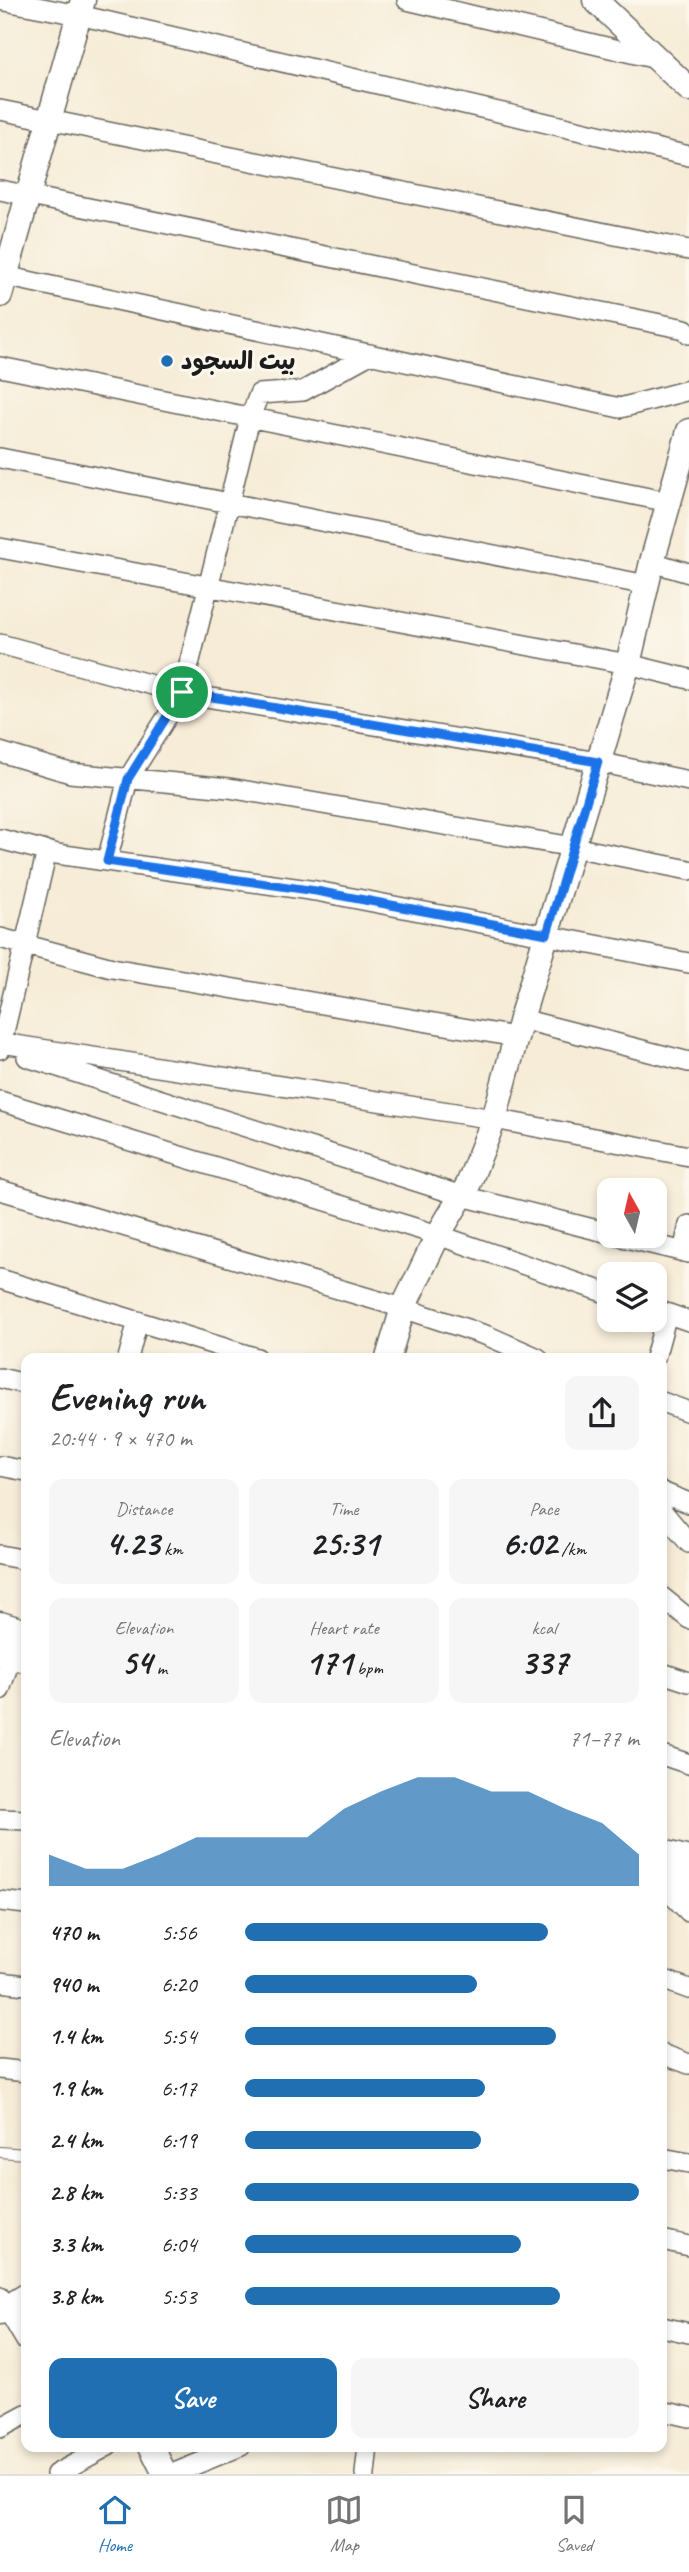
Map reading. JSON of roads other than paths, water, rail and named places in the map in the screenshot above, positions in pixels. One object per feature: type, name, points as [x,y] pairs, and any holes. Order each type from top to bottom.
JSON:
[{"type":"main road","points":[[0,1626],[16,1649]]},
{"type":"main road","points":[[667,1855],[689,1861]]},
{"type":"main road","points":[[667,1878],[689,1885]]},
{"type":"street","points":[[0,0],[81,7],[689,156]]},
{"type":"street","points":[[407,0],[657,59]]},
{"type":"street","points":[[595,0],[689,89]]},
{"type":"street","points":[[81,7],[2,282],[370,354],[620,408],[689,390]]},
{"type":"street","points":[[0,110],[689,250]]},
{"type":"street","points":[[0,190],[685,329],[689,334]]},
{"type":"street","points":[[107,861],[128,779],[182,692],[250,418],[259,394],[303,391],[370,354]]},
{"type":"street","points":[[0,367],[250,418],[678,488]]},
{"type":"street","points":[[390,1353],[403,1308],[438,1235],[462,1196],[494,1119],[518,1028],[628,664],[650,574],[678,488],[689,431]]},
{"type":"street","points":[[0,458],[229,503],[650,574],[689,573]]},
{"type":"street","points":[[0,548],[628,664],[689,680]]},
{"type":"street","points":[[0,644],[182,692],[598,762],[689,781]]},
{"type":"street","points":[[0,752],[70,774],[229,788],[573,847],[689,870]]},
{"type":"street","points":[[0,839],[47,851],[107,861],[316,891],[689,963]]},
{"type":"street","points":[[0,1047],[9,944],[47,851]]},
{"type":"street","points":[[9,944],[112,968],[518,1028],[689,1062]]},
{"type":"street","points":[[0,1047],[494,1119],[689,1156]]},
{"type":"street","points":[[0,1047],[462,1196],[597,1230]]},
{"type":"street","points":[[0,1101],[438,1235],[597,1290]]},
{"type":"street","points":[[0,1190],[403,1308],[488,1336],[527,1353]]},
{"type":"street","points":[[666,1248],[686,1253],[689,1225]]},
{"type":"street","points":[[0,1279],[241,1353]]},
{"type":"street","points":[[667,1313],[689,1321]]},
{"type":"street","points":[[129,1353],[138,1321]]},
{"type":"street","points":[[656,1353],[658,1332]]},
{"type":"street","points":[[0,1378],[21,1383]]},
{"type":"street","points":[[667,1404],[689,1412]]},
{"type":"street","points":[[0,1466],[21,1470]]},
{"type":"street","points":[[667,1494],[689,1503]]},
{"type":"street","points":[[667,1517],[689,1543]]},
{"type":"street","points":[[0,1555],[21,1559]]},
{"type":"street","points":[[667,1601],[689,1619]]},
{"type":"street","points":[[0,1690],[16,1649]]},
{"type":"street","points":[[667,1675],[689,1682]]},
{"type":"street","points":[[667,1757],[689,1764]]},
{"type":"street","points":[[0,1819],[21,1820]]},
{"type":"street","points":[[667,1890],[689,1912]]},
{"type":"street","points":[[0,1901],[21,1903]]},
{"type":"street","points":[[667,1981],[689,1989]]},
{"type":"street","points":[[0,1982],[21,1984]]},
{"type":"street","points":[[667,2056],[689,2064]]},
{"type":"street","points":[[0,2069],[21,2071]]},
{"type":"street","points":[[667,2159],[689,2164]]},
{"type":"street","points":[[667,2240],[689,2246]]},
{"type":"street","points":[[8,2303],[21,2330]]},
{"type":"street","points":[[667,2328],[689,2333]]},
{"type":"street","points":[[667,2412],[689,2417]]},
{"type":"street","points":[[0,2428],[21,2417]]},
{"type":"street","points":[[56,2474],[97,2452]]},
{"type":"street","points":[[155,2452],[165,2474]]},
{"type":"street","points":[[365,2474],[367,2452]]},
{"type":"street","points":[[172,2474],[208,2453]]},
{"type":"lane","points":[[0,2152],[21,2154]]},
{"type":"place","name":"بیت السجود","points":[[167,361]]}]
